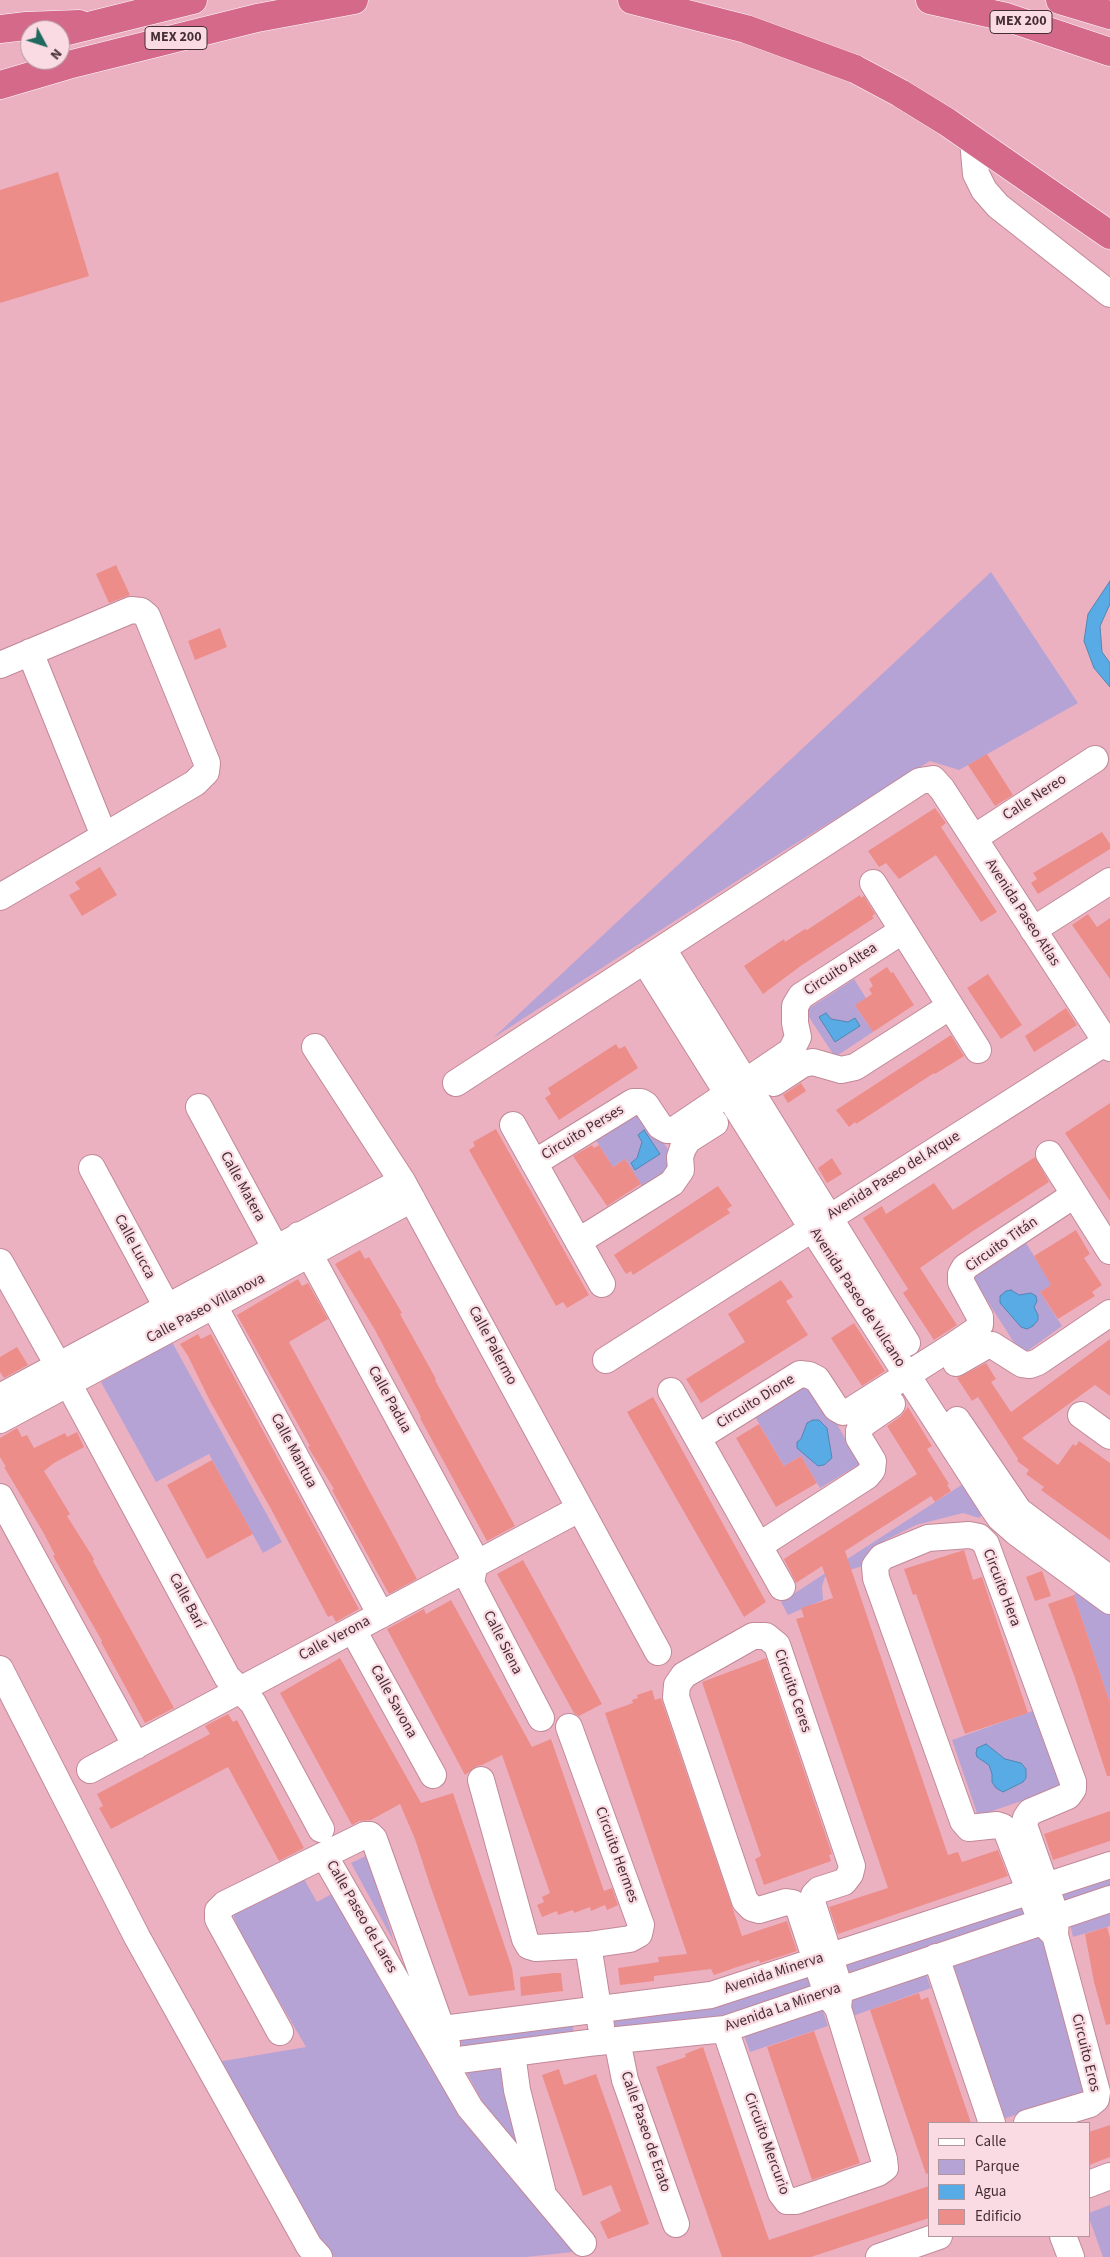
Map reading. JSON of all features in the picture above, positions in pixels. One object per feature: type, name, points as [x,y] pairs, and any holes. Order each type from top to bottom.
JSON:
[{"type":"highway","name":"MEX 200","points":[[70,29],[193,0]]},
{"type":"highway","name":"MEX 200","points":[[0,85],[68,65],[258,18],[354,0]]},
{"type":"highway","points":[[632,0],[746,29],[855,69],[900,93],[973,140],[1110,235]]},
{"type":"highway","name":"MEX 200","points":[[930,0],[1006,17],[1110,52]]},
{"type":"highway","name":"MEX 200","points":[[1060,0],[1110,15]]},
{"type":"highway","points":[[0,29],[95,23]]},
{"type":"highway","points":[[0,48],[20,43]]},
{"type":"street","points":[[973,140],[976,174],[984,190],[998,206],[1110,294]]},
{"type":"street","points":[[0,665],[131,610],[141,611],[147,616],[207,763],[206,772],[195,783],[0,897]]},
{"type":"street","points":[[30,652],[104,836]]},
{"type":"street","name":"Calle Nereo","points":[[974,838],[1095,759]]},
{"type":"street","name":"Avenida Paseo Atlas","points":[[653,954],[920,781],[933,779],[942,788],[1034,930],[1105,1031]]},
{"type":"street","points":[[1034,930],[1110,881]]},
{"type":"street","points":[[873,883],[949,1007],[978,1050]]},
{"type":"street","name":"Circuito Altea","points":[[741,1095],[791,1051],[796,1044],[798,1037],[795,1023],[795,1006],[801,996],[902,931]]},
{"type":"street","points":[[456,1083],[653,954]]},
{"type":"street","name":"Avenida Paseo de Vulcano","points":[[653,954],[918,1377],[1019,1511],[1096,1577],[1110,1601]]},
{"type":"street","points":[[579,1241],[672,1183],[680,1170],[680,1157],[688,1140],[741,1095],[803,1064],[812,1062],[841,1070],[854,1067],[949,1007]]},
{"type":"street","name":"Avenida Paseo del Arque","points":[[606,1360],[820,1222],[1105,1031]]},
{"type":"street","name":"Calle Palermo","points":[[315,1046],[407,1190],[658,1652]]},
{"type":"street","name":"Circuito Perses","points":[[534,1162],[633,1102],[640,1102],[646,1105],[660,1126],[667,1130],[674,1130],[741,1095]]},
{"type":"street","name":"Calle Matera","points":[[199,1107],[281,1257]]},
{"type":"street","name":"Circuito Perses","points":[[513,1125],[602,1284]]},
{"type":"street","points":[[1049,1154],[1110,1252]]},
{"type":"street","name":"Calle Lucca","points":[[92,1168],[172,1316]]},
{"type":"street","name":"Calle Paseo Villanova","points":[[0,1420],[63,1375],[407,1190]]},
{"type":"street","name":"Circuito Titán","points":[[918,1377],[976,1331],[980,1325],[980,1316],[961,1282],[961,1274],[965,1267],[1074,1196]]},
{"type":"street","name":"Calle Padua","points":[[304,1245],[471,1552],[474,1567]]},
{"type":"street","name":"Calle Barí","points":[[0,1262],[227,1677],[253,1703],[321,1829]]},
{"type":"street","name":"Calle Mantua","points":[[209,1297],[381,1615]]},
{"type":"street","points":[[760,1545],[867,1476],[872,1470],[873,1461],[859,1438],[859,1431],[864,1424],[918,1377],[992,1345],[1022,1364],[1030,1365],[1038,1362],[1110,1313]]},
{"type":"street","name":"Circuito Dione","points":[[699,1437],[800,1374],[809,1375],[816,1379],[836,1408],[843,1412],[850,1411],[918,1377]]},
{"type":"street","name":"Calle Paseo Villanova","points":[[0,1398],[63,1375]]},
{"type":"street","points":[[671,1391],[699,1437],[782,1586]]},
{"type":"street","points":[[1081,1415],[1110,1436]]},
{"type":"street","points":[[0,1497],[136,1746]]},
{"type":"street","name":"Calle Verona","points":[[90,1770],[580,1509]]},
{"type":"street","name":"Circuito Hera","points":[[1038,1888],[1008,1832],[1003,1827],[997,1825],[969,1828],[963,1821],[876,1578],[874,1566],[882,1557],[928,1538],[969,1535],[979,1537],[986,1544],[1073,1782],[1073,1789],[1068,1796],[1030,1812],[1024,1824],[1038,1888],[1050,1924]]},
{"type":"street","name":"Calle Siena","points":[[474,1567],[472,1583],[541,1718]]},
{"type":"street","name":"Calle Savona","points":[[353,1630],[433,1775]]},
{"type":"street","name":"Circuito Ceres","points":[[753,1636],[766,1636],[777,1645],[852,1866],[850,1874],[844,1882],[819,1890],[814,1895],[812,1902],[823,1959],[799,1909],[793,1903],[786,1902],[759,1910],[752,1908],[746,1901],[676,1698],[676,1685],[684,1675],[753,1636]]},
{"type":"street","points":[[0,1669],[138,1937],[309,2246],[318,2257]]},
{"type":"street","name":"Circuito Hermes","points":[[481,1780],[525,1939],[529,1946],[536,1948],[580,1946],[630,1939],[639,1934],[642,1925],[568,1727]]},
{"type":"street","name":"Calle Paseo de Lares","points":[[434,2030],[324,1855],[365,1835],[370,1834],[374,1839],[434,2030],[470,2108],[583,2243]]},
{"type":"street","points":[[280,2032],[218,1919],[218,1911],[225,1904],[324,1855]]},
{"type":"street","name":"Avenida Minerva","points":[[434,2030],[711,1995],[1110,1865]]},
{"type":"street","name":"Avenida La Minerva","points":[[448,2062],[603,2041],[725,2029],[835,1997],[936,1957],[1050,1924],[1110,1899]]},
{"type":"street","name":"Circuito Eros","points":[[1030,2122],[1090,2104],[1096,2099],[1097,2092],[1050,1924]]},
{"type":"street","points":[[580,1946],[590,2010],[603,2041]]},
{"type":"street","points":[[936,1957],[992,2122]]},
{"type":"street","name":"Circuito Mercurio","points":[[725,2029],[781,2193],[787,2201],[796,2201],[878,2173],[885,2168],[884,2159],[823,1959]]},
{"type":"street","name":"Calle Paseo de Erato","points":[[603,2041],[625,2080],[676,2224]]},
{"type":"street","name":"Calle Paseo de Lares","points":[[512,2053],[517,2090],[543,2195]]},
{"type":"street","points":[[1090,2184],[1110,2176]]},
{"type":"street","points":[[1063,2237],[1071,2257]]},
{"type":"street","points":[[879,2257],[936,2244]]},
{"type":"green space","points":[[991,572],[1078,703],[959,770],[930,761],[782,852],[493,1038]]},
{"type":"green space","points":[[854,979],[866,998],[855,1005],[873,1032],[835,1057],[805,1011]]},
{"type":"green space","points":[[642,1109],[678,1165],[643,1188],[625,1159],[608,1170],[610,1162],[595,1139]]},
{"type":"green space","points":[[1026,1243],[1052,1285],[1040,1292],[1062,1326],[1022,1355],[972,1277]]},
{"type":"green space","points":[[172,1342],[282,1542],[263,1553],[209,1454],[156,1482],[101,1382]]},
{"type":"green space","points":[[812,1381],[860,1464],[820,1488],[801,1456],[784,1466],[754,1415]]},
{"type":"green space","points":[[963,1484],[983,1513],[979,1518],[963,1513],[916,1525],[884,1541],[869,1552],[863,1566],[825,1577],[822,1586],[823,1600],[788,1615],[781,1602]]},
{"type":"green space","points":[[1078,1590],[1110,1611],[1110,1703],[1074,1595]]},
{"type":"green space","points":[[1038,1709],[1065,1786],[978,1816],[952,1740]]},
{"type":"green space","points":[[368,1855],[394,1942],[351,1863]]},
{"type":"green space","points":[[300,1872],[317,1902],[335,1892],[430,2067],[503,2167],[573,2252],[526,2257],[334,2257],[296,2204],[217,2062],[306,2047],[239,1932],[231,1908]]},
{"type":"green space","points":[[1110,1875],[1110,1888],[1065,1901],[1062,1889]]},
{"type":"green space","points":[[1023,1901],[1027,1914],[844,1978],[840,1965]]},
{"type":"green space","points":[[1110,1908],[1110,1926],[1073,1937],[1069,1920]]},
{"type":"green space","points":[[1046,1926],[1086,2092],[1003,2119],[950,1962]]},
{"type":"green space","points":[[925,1971],[931,1988],[853,2016],[847,1999]]},
{"type":"green space","points":[[807,1974],[811,1986],[721,2017],[612,2031],[612,2017]]},
{"type":"green space","points":[[822,2008],[828,2026],[750,2052],[744,2035]]},
{"type":"green space","points":[[572,2020],[574,2034],[462,2049],[460,2035]]},
{"type":"green space","points":[[500,2066],[527,2156],[485,2106],[465,2070]]},
{"type":"green space","points":[[1110,2205],[1110,2257],[1103,2257],[1090,2221],[1090,2213]]},
{"type":"water","points":[[1110,581],[1110,604],[1100,626],[1102,652],[1110,663],[1110,687],[1094,668],[1084,641],[1088,614]]},
{"type":"water","points":[[826,1013],[831,1019],[848,1022],[855,1018],[860,1026],[835,1042],[819,1017]]},
{"type":"water","points":[[644,1130],[660,1154],[635,1170],[631,1163],[637,1158],[642,1142],[638,1135]]},
{"type":"water","points":[[1011,1290],[1019,1295],[1031,1293],[1036,1296],[1037,1301],[1034,1307],[1038,1320],[1033,1326],[1027,1329],[1021,1327],[1000,1303],[1000,1296],[1006,1291]]},
{"type":"water","points":[[819,1420],[827,1428],[832,1458],[824,1465],[818,1466],[797,1448],[797,1442],[801,1439],[807,1423]]},
{"type":"water","points":[[986,1744],[1005,1759],[1021,1763],[1026,1769],[1026,1778],[1023,1782],[1003,1792],[996,1788],[992,1782],[989,1765],[977,1757],[976,1753],[977,1748]]},
{"type":"building","points":[[58,172],[89,276],[0,303],[0,190]]},
{"type":"building","points":[[116,565],[130,595],[109,603],[96,574]]},
{"type":"building","points":[[220,628],[227,647],[195,660],[188,641]]},
{"type":"building","points":[[987,754],[1013,795],[995,806],[968,765]]},
{"type":"building","points":[[935,808],[946,823],[941,827],[997,912],[981,922],[936,855],[899,879],[886,863],[879,867],[868,851]]},
{"type":"building","points":[[1102,832],[1110,844],[1110,849],[1038,894],[1031,883],[1037,879],[1033,873]]},
{"type":"building","points":[[100,867],[117,895],[82,916],[69,895],[80,889],[75,882]]},
{"type":"building","points":[[860,895],[861,898],[864,896],[875,914],[872,916],[874,918],[802,965],[763,994],[744,966],[784,939],[785,942],[805,929],[807,930]]},
{"type":"building","points":[[1088,914],[1097,927],[1110,918],[1110,979],[1072,925]]},
{"type":"building","points":[[887,967],[891,973],[893,972],[914,1005],[873,1032],[855,1005],[872,994],[869,989],[873,986],[869,979]]},
{"type":"building","points":[[988,974],[1022,1025],[1001,1039],[967,988]]},
{"type":"building","points":[[1066,1008],[1077,1025],[1034,1052],[1025,1036]]},
{"type":"building","points":[[951,1035],[964,1056],[849,1127],[836,1110]]},
{"type":"building","points":[[616,1044],[619,1049],[625,1046],[638,1068],[559,1120],[545,1098],[551,1094],[548,1088]]},
{"type":"building","points":[[801,1083],[806,1091],[788,1103],[783,1095]]},
{"type":"building","points":[[1110,1103],[1110,1201],[1065,1133]]},
{"type":"building","points":[[496,1129],[589,1295],[567,1308],[563,1302],[556,1306],[469,1150],[475,1146],[473,1142]]},
{"type":"building","points":[[592,1145],[594,1148],[599,1145],[613,1167],[625,1159],[641,1184],[607,1206],[573,1156]]},
{"type":"building","points":[[1035,1157],[1049,1182],[920,1268],[957,1325],[934,1340],[903,1293],[908,1289],[863,1218],[882,1206],[886,1214],[934,1183],[953,1210]]},
{"type":"building","points":[[832,1158],[842,1174],[827,1183],[818,1168]]},
{"type":"building","points":[[718,1186],[732,1206],[727,1209],[730,1213],[633,1275],[631,1271],[626,1274],[614,1255]]},
{"type":"building","points":[[1076,1230],[1090,1254],[1084,1258],[1102,1285],[1092,1292],[1095,1296],[1058,1319],[1040,1292],[1051,1285],[1034,1256]]},
{"type":"building","points":[[360,1250],[365,1259],[369,1257],[402,1313],[400,1314],[435,1380],[515,1526],[487,1541],[420,1418],[375,1330],[335,1264]]},
{"type":"building","points":[[298,1279],[302,1286],[308,1283],[328,1319],[289,1342],[417,1579],[389,1594],[332,1490],[334,1489],[308,1447],[310,1446],[237,1315]]},
{"type":"building","points":[[781,1280],[793,1297],[786,1301],[808,1335],[701,1403],[686,1379],[745,1342],[728,1314]]},
{"type":"building","points":[[854,1323],[885,1371],[862,1386],[831,1338]]},
{"type":"building","points":[[198,1334],[201,1339],[211,1334],[359,1609],[336,1622],[332,1615],[328,1617],[180,1344]]},
{"type":"building","points":[[1110,1339],[1110,1396],[1095,1385],[1022,1438],[1058,1465],[1073,1444],[1076,1446],[1079,1441],[1110,1463],[1110,1540],[1041,1490],[1044,1487],[1026,1474],[1029,1470],[1017,1461],[1018,1459],[978,1397],[972,1401],[957,1378],[986,1363],[996,1379],[991,1382],[1011,1412]]},
{"type":"building","points":[[17,1347],[28,1365],[4,1378],[0,1372],[0,1357]]},
{"type":"building","points":[[653,1397],[766,1602],[744,1617],[627,1412]]},
{"type":"building","points":[[908,1407],[932,1446],[927,1449],[949,1484],[947,1485],[951,1491],[935,1502],[931,1496],[845,1551],[948,1855],[958,1852],[962,1862],[998,1850],[1008,1876],[838,1934],[829,1907],[888,1888],[796,1619],[804,1617],[801,1608],[833,1598],[822,1566],[796,1583],[784,1559],[917,1474],[887,1426],[901,1416]]},
{"type":"building","points":[[759,1424],[784,1466],[801,1456],[817,1483],[776,1507],[736,1438]]},
{"type":"building","points":[[17,1428],[22,1437],[27,1435],[34,1448],[65,1433],[67,1437],[77,1432],[84,1447],[54,1463],[44,1471],[70,1514],[67,1516],[94,1559],[93,1561],[174,1708],[145,1723],[102,1641],[53,1556],[55,1555],[43,1532],[4,1467],[6,1467],[0,1457],[0,1438]]},
{"type":"building","points":[[212,1460],[253,1534],[207,1559],[167,1485]]},
{"type":"building","points":[[964,1550],[973,1580],[982,1577],[1028,1713],[965,1734],[916,1594],[913,1595],[904,1569]]},
{"type":"building","points":[[523,1560],[602,1704],[579,1716],[574,1713],[497,1574]]},
{"type":"building","points":[[1042,1571],[1051,1596],[1035,1601],[1026,1577]]},
{"type":"building","points":[[1074,1595],[1110,1703],[1110,1776],[1107,1776],[1075,1678],[1048,1604]]},
{"type":"building","points":[[451,1600],[532,1747],[551,1739],[604,1891],[612,1888],[618,1905],[607,1910],[605,1905],[591,1911],[590,1907],[574,1913],[573,1910],[558,1915],[557,1911],[542,1917],[537,1905],[544,1902],[542,1897],[550,1893],[502,1755],[477,1766],[465,1775],[387,1629],[424,1609],[426,1614]]},
{"type":"building","points":[[340,1658],[421,1803],[453,1793],[512,1968],[515,1990],[469,1996],[415,1839],[400,1804],[371,1820],[359,1821],[352,1825],[280,1693]]},
{"type":"building","points":[[766,1658],[832,1854],[829,1855],[831,1861],[764,1885],[755,1859],[761,1856],[702,1682]]},
{"type":"building","points":[[652,1690],[655,1700],[661,1698],[742,1936],[787,1921],[797,1951],[760,1963],[759,1960],[714,1975],[711,1969],[654,1976],[654,1981],[620,1985],[618,1968],[659,1962],[658,1957],[687,1954],[605,1713],[633,1703],[632,1700],[638,1698],[637,1695]]},
{"type":"building","points":[[228,1714],[233,1722],[237,1720],[304,1848],[279,1861],[228,1767],[111,1829],[99,1808],[103,1806],[97,1794],[210,1734],[205,1726]]},
{"type":"building","points":[[1110,1811],[1110,1841],[1053,1860],[1044,1834]]},
{"type":"building","points":[[1107,1927],[1110,1938],[1110,2024],[1106,2025],[1094,1982],[1085,1934]]},
{"type":"building","points":[[561,1973],[563,1991],[521,1996],[520,1977]]},
{"type":"building","points":[[919,1993],[921,2000],[928,1997],[971,2122],[928,2122],[928,2173],[926,2174],[870,2010]]},
{"type":"building","points":[[814,2031],[860,2163],[812,2180],[767,2047]]},
{"type":"building","points":[[703,2047],[769,2240],[928,2186],[928,2218],[811,2257],[722,2257],[656,2067],[686,2057],[685,2054]]},
{"type":"building","points":[[559,2069],[564,2085],[596,2074],[649,2224],[608,2239],[600,2222],[621,2211],[611,2185],[583,2196],[542,2075]]},
{"type":"building","points":[[1110,2125],[1110,2157],[1090,2165],[1090,2132]]}]
